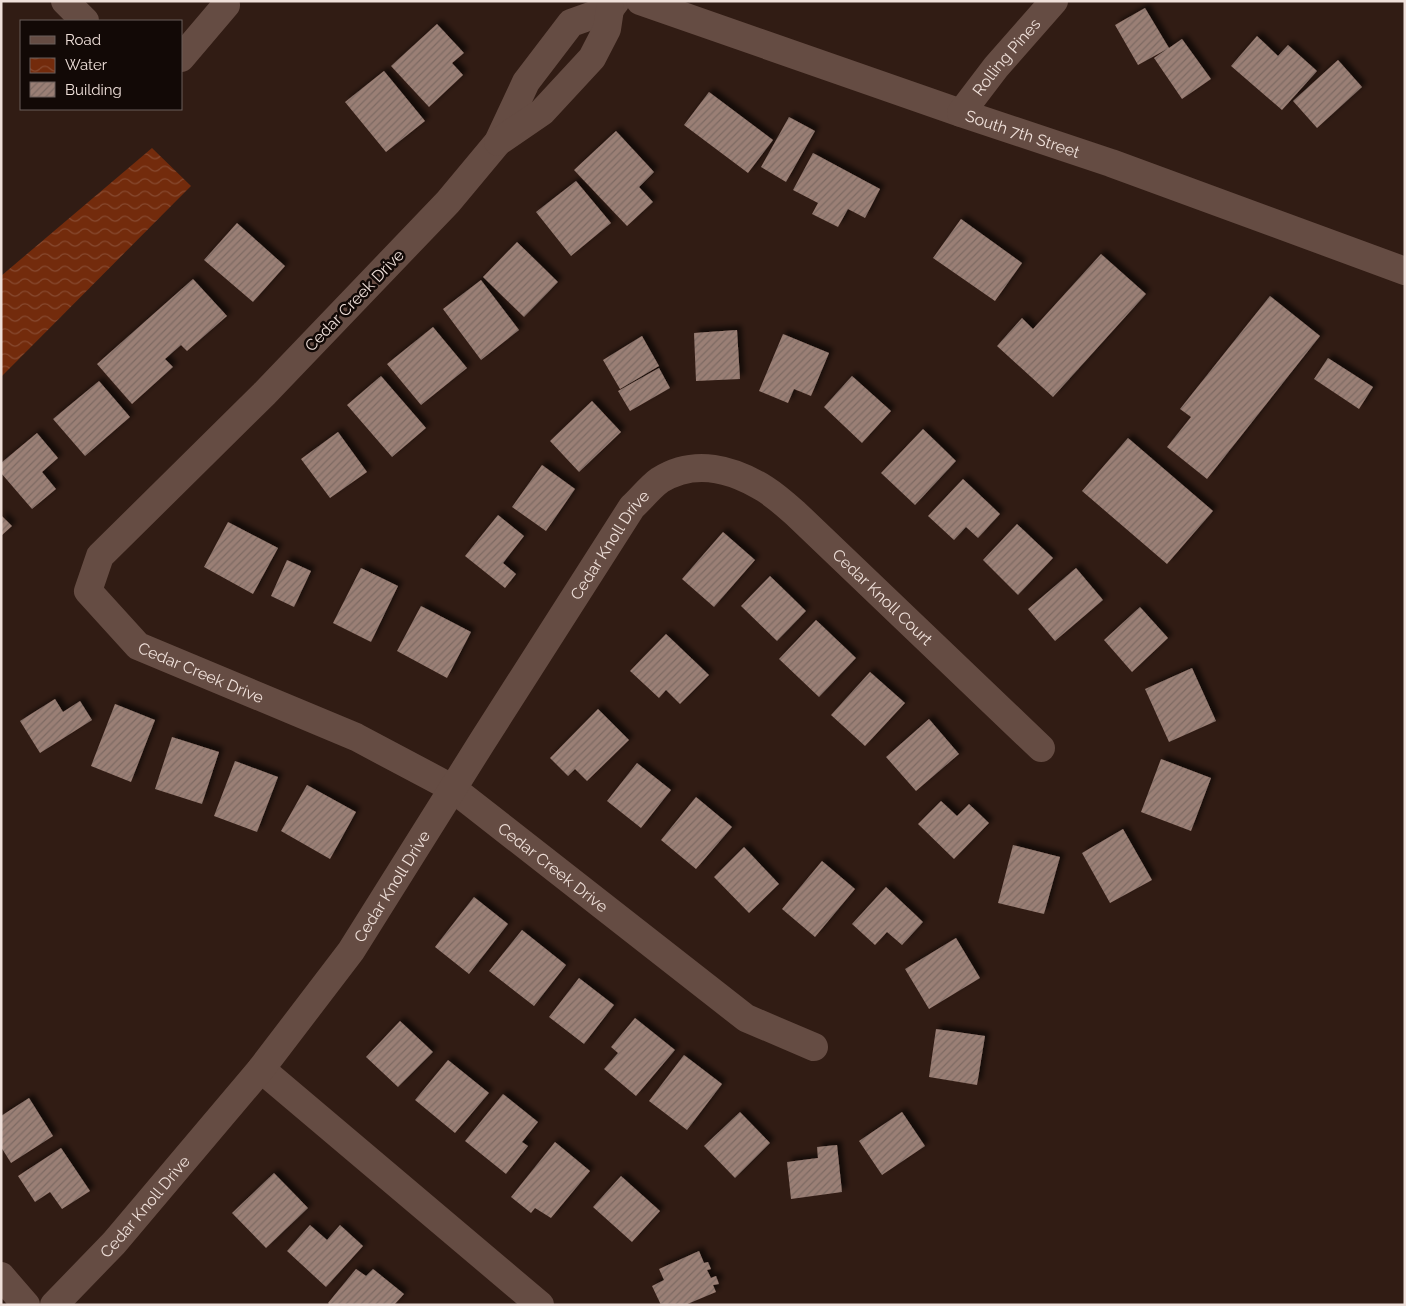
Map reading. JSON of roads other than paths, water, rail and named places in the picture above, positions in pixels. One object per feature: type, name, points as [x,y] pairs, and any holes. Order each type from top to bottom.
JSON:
[{"type":"street","points":[[65,1],[84,20]]},
{"type":"street","name":"South 7th Street","points":[[640,1],[961,113],[1111,163],[1405,270]]},
{"type":"street","name":"Rolling Pines","points":[[961,113],[996,67],[1054,1]]},
{"type":"street","points":[[182,57],[228,3]]},
{"type":"street","name":"Cedar Creek Drive","points":[[613,5],[571,23],[526,82],[498,142],[448,202],[264,394],[100,556],[88,591],[138,646],[356,737],[452,788],[746,1018],[814,1047]]},
{"type":"street","name":"Cedar Creek Drive","points":[[498,142],[542,112],[592,58],[608,30],[613,5]]},
{"type":"street","name":"Cedar Knoll Drive","points":[[54,1305],[114,1243],[261,1069],[351,951],[452,788],[632,507],[659,481],[683,470],[709,467]]},
{"type":"street","name":"Cedar Knoll Court","points":[[709,467],[738,474],[766,490],[796,513],[1041,748]]},
{"type":"street","points":[[261,1069],[540,1305]]},
{"type":"street","points":[[1,1276],[26,1305]]},
{"type":"water","points":[[152,148],[191,186],[1,377],[1,276]]}]
